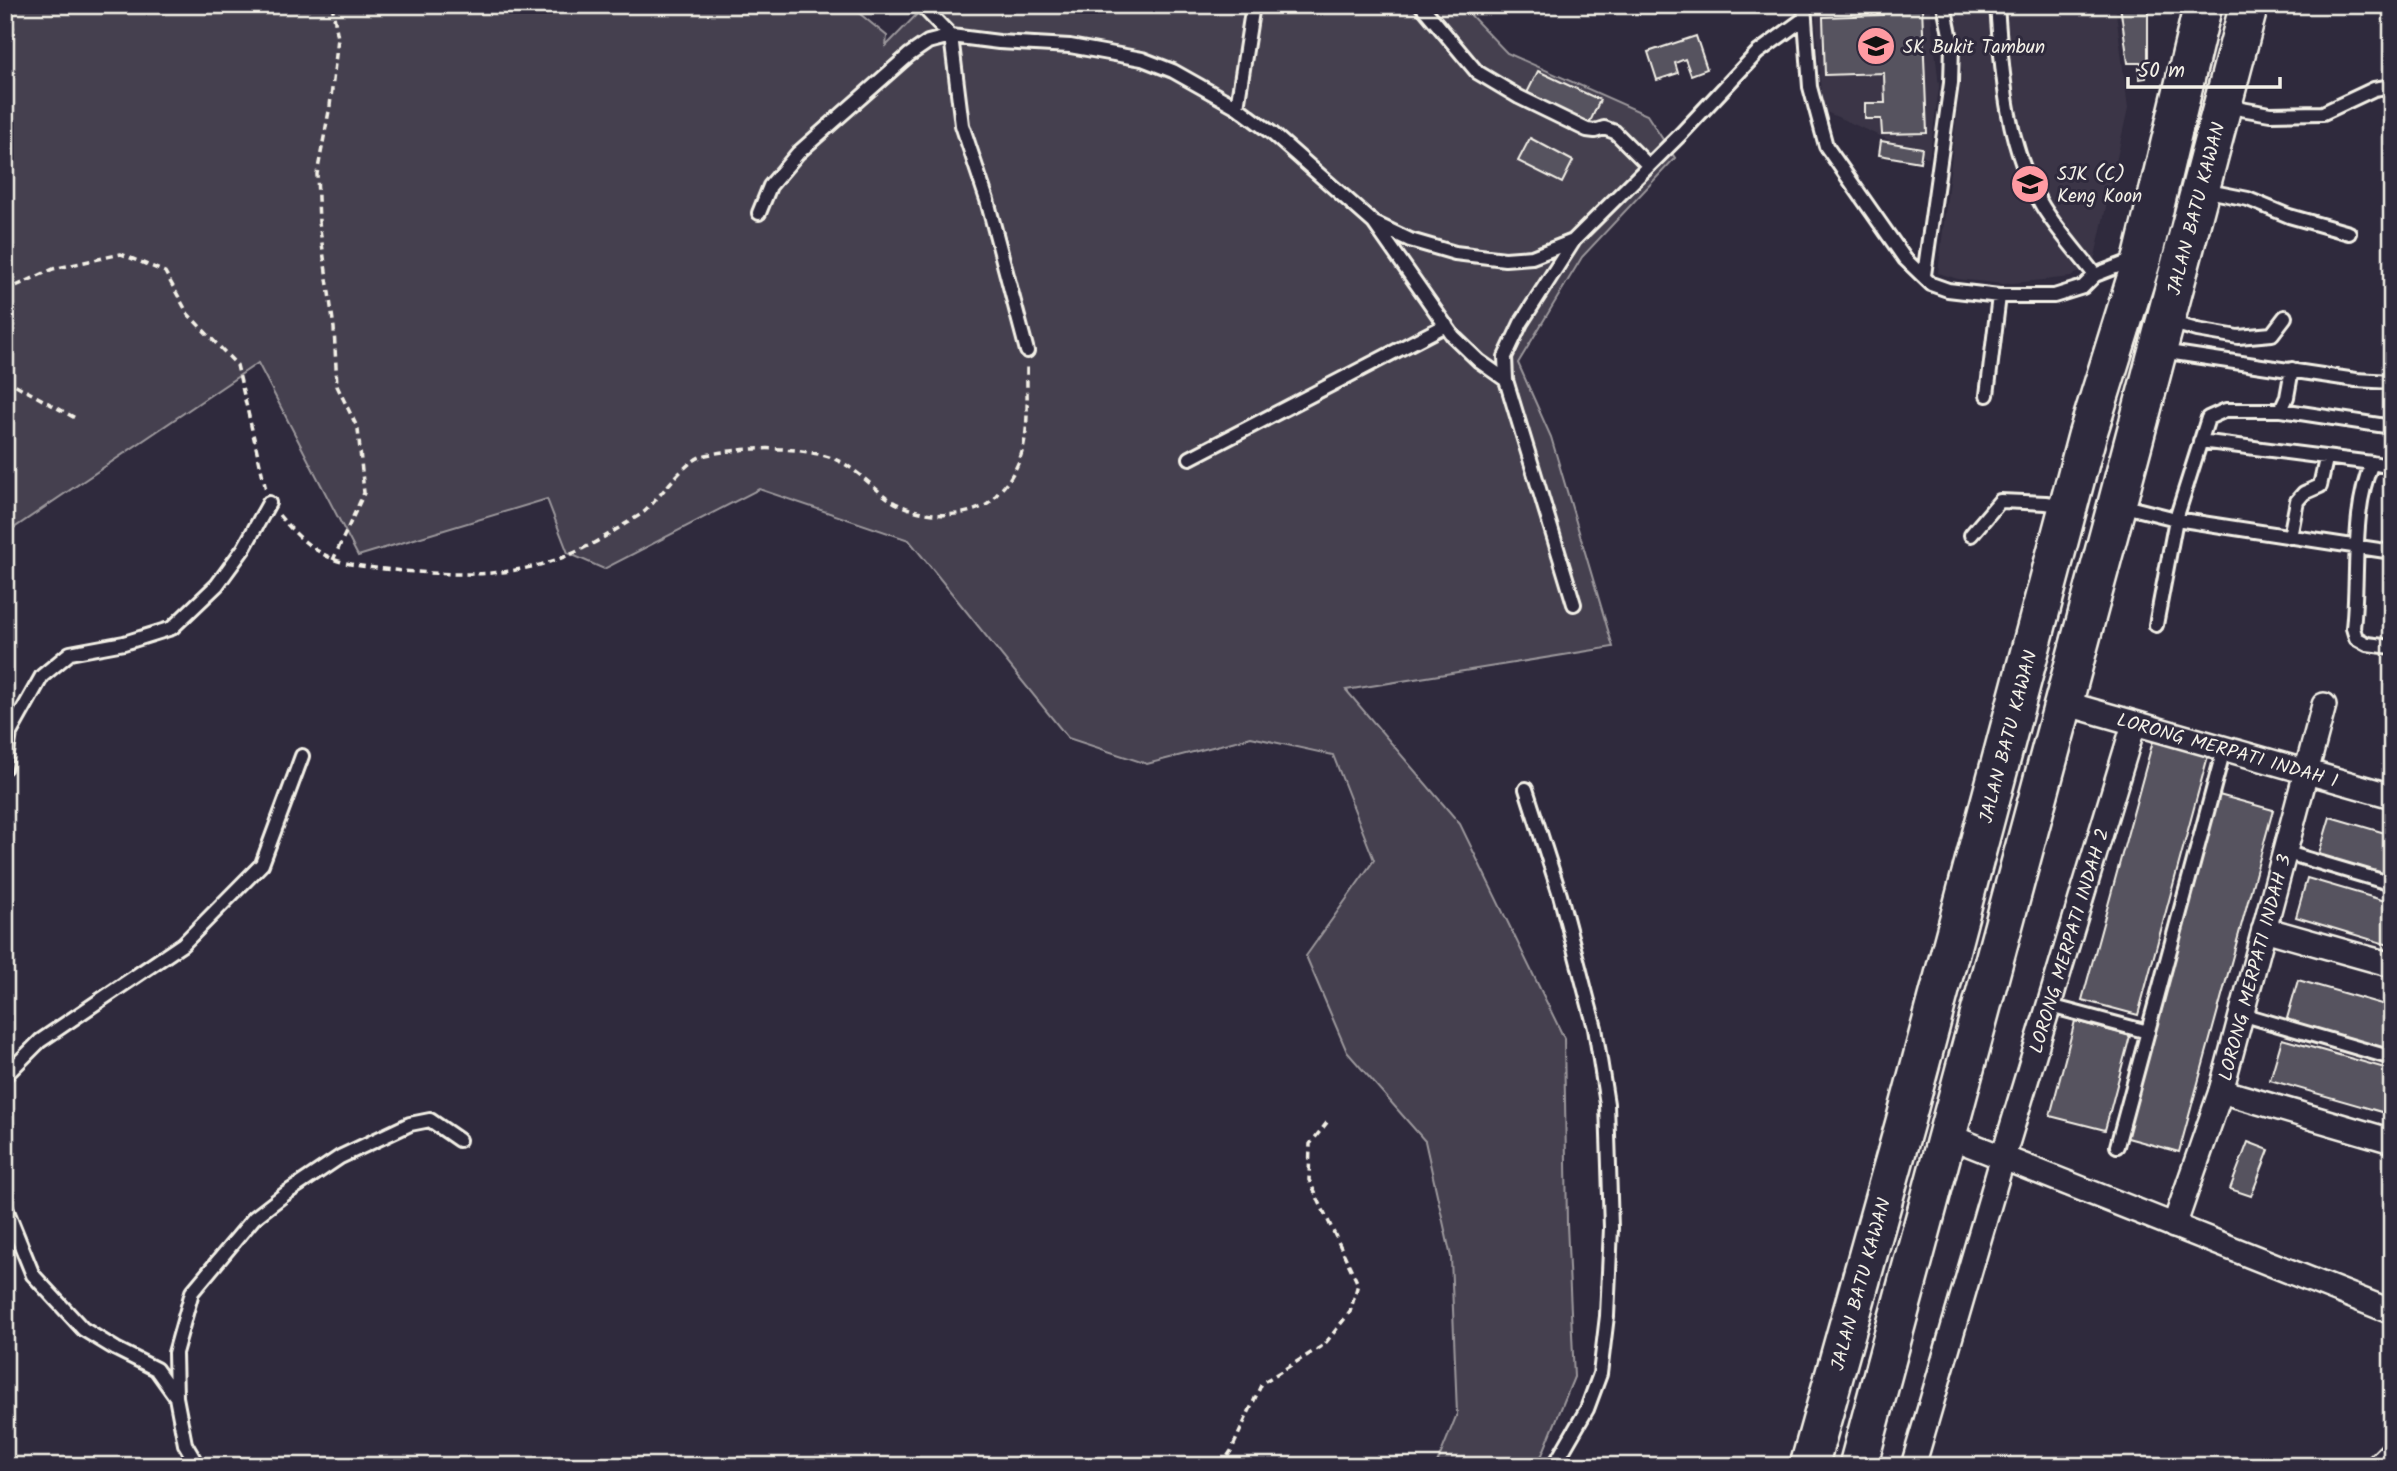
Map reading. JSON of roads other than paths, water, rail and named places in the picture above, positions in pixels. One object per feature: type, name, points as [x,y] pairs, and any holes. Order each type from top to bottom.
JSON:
[{"type":"main road","name":"JALAN BATU KAWAN","points":[[1809,1466],[1905,1122],[2087,436],[2143,256],[2203,5]]},
{"type":"main road","name":"JALAN BATU KAWAN","points":[[1858,1466],[2118,504],[2249,5]]},
{"type":"street","name":"LORONG MERPATI INDAH 1","points":[[2064,703],[2392,796]]},
{"type":"street","name":"LORONG MERPATI INDAH 3","points":[[2174,1226],[2221,1091],[2324,705]]},
{"type":"street","name":"LORONG MERPATI INDAH 2","points":[[1913,1466],[2134,724]]},
{"type":"street","points":[[2264,929],[2392,965]]},
{"type":"street","points":[[2221,1091],[2392,1141]]},
{"type":"street","points":[[1946,1135],[2392,1312]]},
{"type":"street","points":[[2378,1466],[2392,1452]]},
{"type":"lane","points":[[921,5],[951,36],[962,125],[987,200],[1027,351]]},
{"type":"lane","points":[[1237,107],[1252,5]]},
{"type":"lane","points":[[1421,5],[1477,72],[1519,97],[1587,130],[1604,128],[1615,132],[1649,166]]},
{"type":"lane","points":[[1924,275],[1951,83],[1952,44],[1944,5]]},
{"type":"lane","points":[[1997,5],[2012,136],[2024,169],[2043,207],[2095,275]]},
{"type":"lane","points":[[1574,604],[1506,380],[1505,357],[1521,323],[1573,241],[1757,53],[1805,12]]},
{"type":"lane","points":[[1805,12],[1810,87],[1826,146],[1905,259],[1931,284],[1948,290],[1999,296],[2054,296],[2083,287],[2095,275],[2143,256]]},
{"type":"lane","points":[[759,213],[770,186],[798,152],[909,55],[929,42],[951,36],[1070,46],[1142,59],[1173,71],[1237,107],[1273,134],[1374,223],[1446,325],[1479,361],[1506,380]]},
{"type":"lane","points":[[2224,106],[2270,114],[2323,113],[2374,89],[2392,86]]},
{"type":"lane","points":[[2199,190],[2248,199],[2290,216],[2348,233]]},
{"type":"lane","points":[[1374,223],[1410,240],[1455,253],[1485,258],[1532,257],[1573,241]]},
{"type":"lane","points":[[1986,396],[1999,296]]},
{"type":"lane","points":[[2161,336],[2197,330],[2238,337],[2272,334],[2285,317]]},
{"type":"lane","points":[[1191,458],[1446,325]]},
{"type":"lane","points":[[2161,336],[2292,369],[2356,380],[2392,382]]},
{"type":"lane","points":[[2281,410],[2287,397],[2292,369]]},
{"type":"lane","points":[[2156,625],[2176,519],[2208,418],[2226,411],[2281,410],[2392,427]]},
{"type":"lane","points":[[2200,441],[2392,467]]},
{"type":"lane","points":[[2290,537],[2297,501],[2304,493],[2320,486],[2326,459]]},
{"type":"lane","points":[[2372,463],[2363,488],[2353,628],[2356,638],[2367,644],[2392,647]]},
{"type":"lane","points":[[1971,535],[2000,501],[2068,507]]},
{"type":"lane","points":[[5,767],[10,733],[43,676],[70,653],[124,643],[172,628],[218,585],[244,548],[269,503]]},
{"type":"lane","points":[[2118,504],[2176,519],[2392,552]]},
{"type":"lane","points":[[2118,1146],[2224,749]]},
{"type":"lane","points":[[5,1076],[40,1041],[183,944],[262,864],[302,756]]},
{"type":"lane","points":[[1526,789],[1560,895],[1595,1028],[1607,1104],[1611,1228],[1607,1316],[1600,1374],[1587,1409],[1554,1466]]},
{"type":"lane","points":[[2284,852],[2392,884]]},
{"type":"lane","points":[[2050,1006],[2148,1032]]},
{"type":"lane","points":[[2241,1014],[2392,1058]]},
{"type":"lane","points":[[198,1466],[185,1444],[176,1397],[175,1353],[192,1292],[254,1218],[340,1157],[410,1124],[430,1120],[459,1140]]},
{"type":"lane","points":[[5,1206],[33,1275],[83,1329],[156,1369],[176,1397]]},
{"type":"place","name":"SK Bukit Tambun","points":[[1876,46]]},
{"type":"place","name":"SJK (C) Keng Koon","points":[[2030,184]]}]
